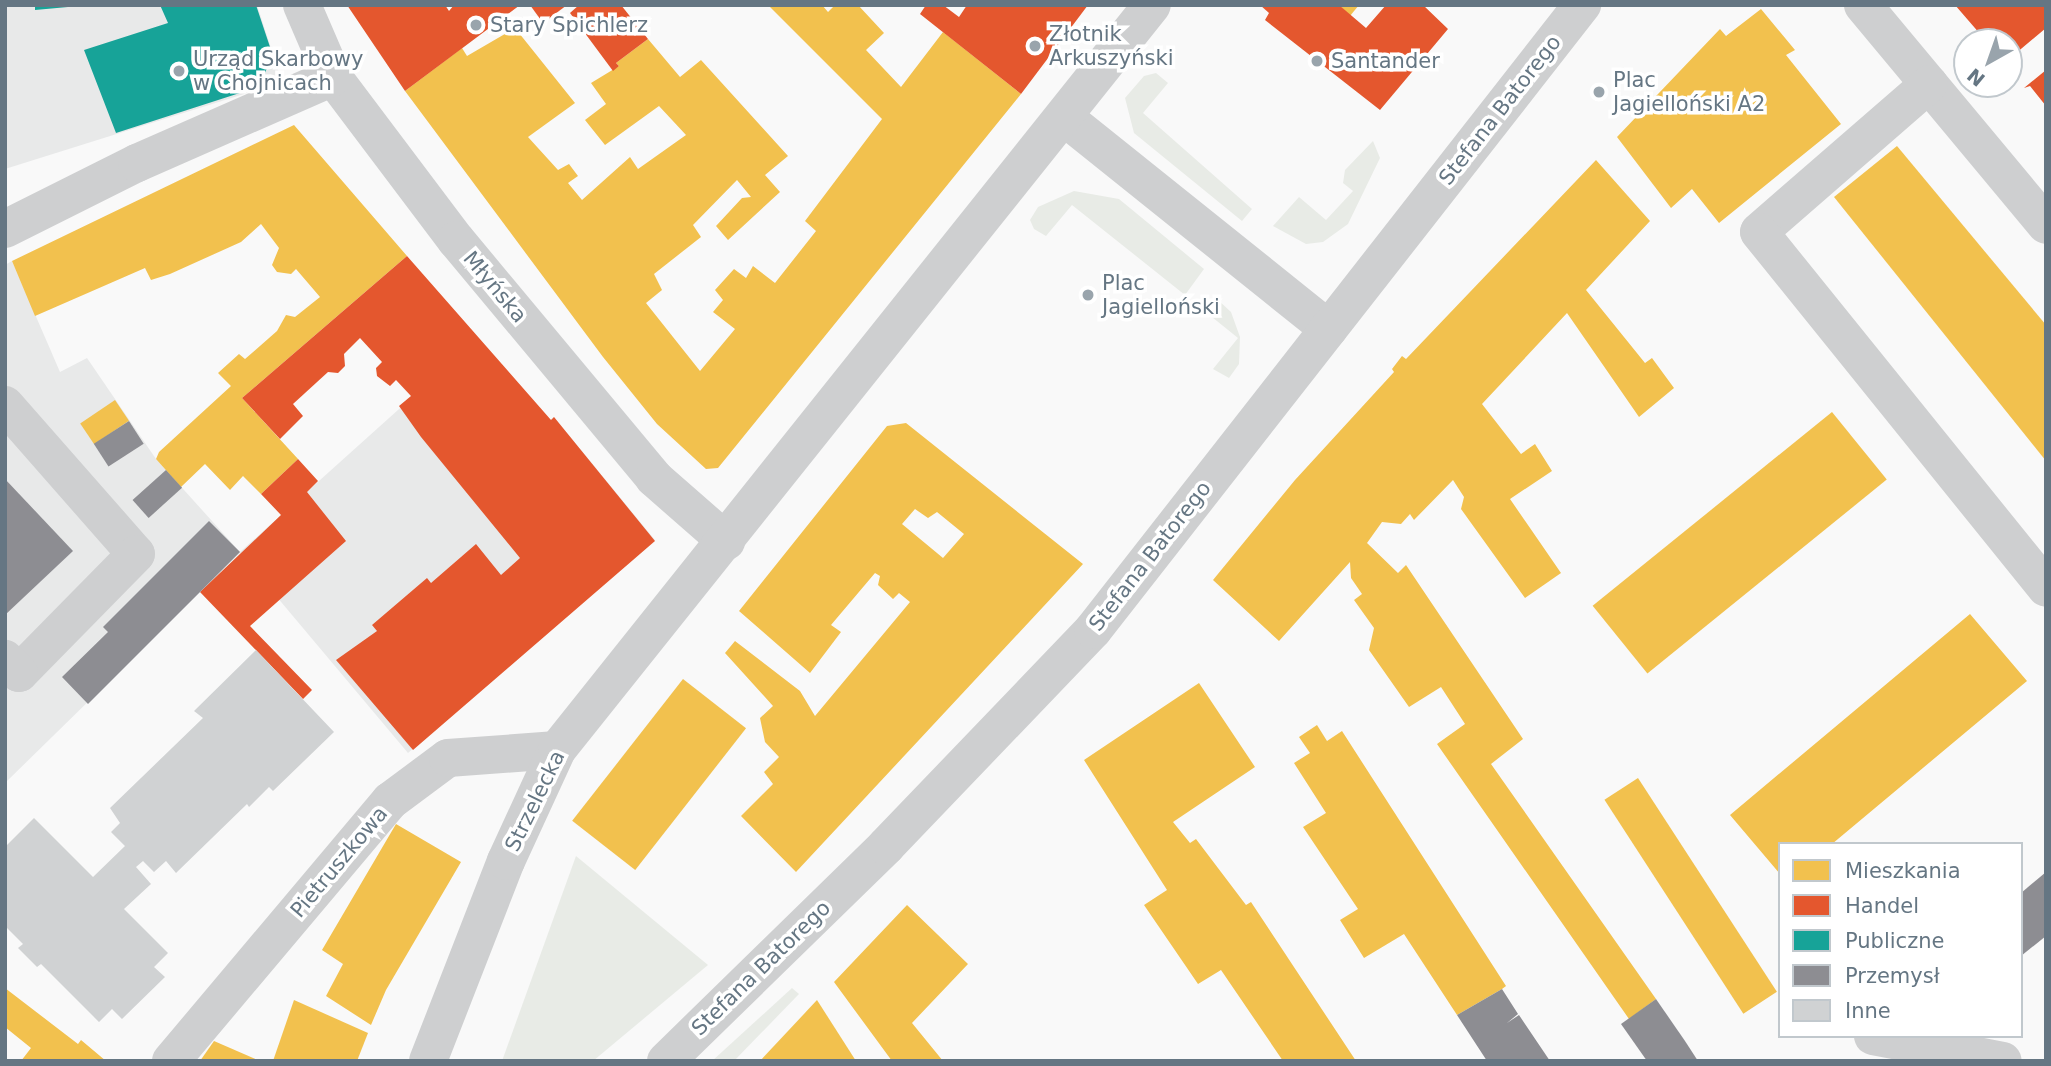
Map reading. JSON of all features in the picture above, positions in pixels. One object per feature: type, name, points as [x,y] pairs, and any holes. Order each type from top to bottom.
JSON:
[{"type":"street","name":"Młyńska","points":[[302,5],[332,76],[456,240],[654,478],[726,541]]},
{"type":"street","points":[[726,541],[1153,5]]},
{"type":"street","name":"Stefana Batorego","points":[[666,1061],[886,846],[1093,630],[1582,5]]},
{"type":"street","points":[[1863,5],[2046,225]]},
{"type":"street","points":[[5,229],[137,163],[332,76]]},
{"type":"street","points":[[1929,84],[1759,232],[2046,588]]},
{"type":"street","points":[[1064,117],[1329,329]]},
{"type":"street","points":[[5,405],[136,554],[19,673],[5,659]]},
{"type":"street","name":"Strzelecka","points":[[428,1061],[506,862],[557,750],[726,541]]},
{"type":"street","name":"Pietruszkowa","points":[[171,1061],[390,801],[448,758],[557,750]]},
{"type":"street","points":[[1884,1038],[2003,1061]]},
{"type":"shaded area","points":[[5,5],[257,5],[282,82],[5,169]]},
{"type":"shaded area","points":[[1156,73],[1168,83],[1143,113],[1252,209],[1242,221],[1134,133],[1125,98],[1144,76]]},
{"type":"shaded area","points":[[1373,141],[1380,158],[1348,224],[1323,242],[1306,244],[1273,226],[1299,197],[1326,220],[1353,191],[1343,183],[1345,170]]},
{"type":"shaded area","points":[[1074,191],[1119,199],[1204,269],[1185,295],[1072,205],[1046,236],[1034,229],[1030,220],[1038,207]]},
{"type":"shaded area","points":[[12,261],[60,372],[87,358],[156,459],[240,552],[478,338],[550,420],[554,417],[655,540],[408,753],[240,553],[5,783],[5,265]]},
{"type":"shaded area","points":[[1218,300],[1231,312],[1240,337],[1239,364],[1229,378],[1213,369],[1238,338],[1207,313]]},
{"type":"shaded area","points":[[576,856],[708,965],[593,1061],[502,1061]]},
{"type":"shaded area","points":[[792,988],[799,994],[734,1061],[712,1061]]},
{"type":"building: Mieszkania","points":[[768,5],[822,5],[828,12],[835,5],[858,5],[884,33],[866,50],[901,87],[943,32],[1021,94],[718,468],[706,469],[657,424],[603,357],[405,91],[462,48],[467,56],[515,28],[575,103],[528,137],[558,170],[569,164],[578,176],[568,183],[582,200],[630,157],[638,169],[686,135],[659,106],[605,145],[585,120],[606,104],[591,83],[619,66],[616,63],[648,39],[680,77],[701,60],[788,156],[765,175],[780,192],[728,240],[716,226],[742,198],[751,197],[737,180],[693,225],[701,237],[654,274],[662,290],[646,303],[700,371],[735,329],[713,312],[723,300],[715,290],[734,269],[746,278],[753,266],[775,283],[816,231],[805,221],[882,119]]},
{"type":"building: Mieszkania","points":[[1339,5],[1359,5],[1350,16]]},
{"type":"building: Mieszkania","points":[[1761,9],[1795,50],[1786,55],[1841,124],[1719,223],[1692,189],[1671,208],[1617,137],[1720,29],[1726,36]]},
{"type":"building: Mieszkania","points":[[294,125],[407,256],[242,398],[298,459],[261,494],[243,476],[230,490],[205,464],[181,487],[156,459],[159,452],[231,386],[218,373],[239,354],[245,359],[277,331],[286,315],[295,317],[320,297],[296,269],[291,274],[277,272],[272,265],[279,248],[261,224],[241,242],[170,274],[151,280],[145,268],[35,316],[12,261]]},
{"type":"building: Mieszkania","points":[[1897,146],[2046,325],[2046,461],[1834,197]]},
{"type":"building: Mieszkania","points":[[1596,160],[1650,221],[1586,290],[1645,363],[1652,358],[1674,388],[1639,417],[1567,313],[1482,404],[1521,454],[1535,444],[1552,471],[1510,499],[1561,573],[1525,598],[1461,509],[1464,497],[1453,480],[1414,520],[1410,514],[1401,524],[1382,522],[1367,543],[1398,573],[1406,565],[1523,739],[1491,764],[1656,999],[1629,1019],[1437,744],[1465,724],[1441,687],[1409,707],[1369,650],[1374,628],[1354,600],[1362,594],[1351,578],[1350,562],[1279,641],[1213,580],[1295,480],[1394,372],[1392,369],[1402,356],[1406,359]]},
{"type":"building: Mieszkania","points":[[115,400],[129,421],[94,444],[80,423]]},
{"type":"building: Mieszkania","points":[[1832,412],[1887,480],[1647,673],[1593,606]]},
{"type":"building: Mieszkania","points":[[906,423],[1083,564],[796,872],[741,816],[773,784],[764,772],[779,757],[765,742],[760,718],[773,706],[725,653],[735,641],[800,691],[815,716],[910,602],[899,593],[893,599],[878,585],[880,576],[875,573],[831,625],[841,632],[810,673],[739,611],[887,426]],"holes":[[[915,509],[928,518],[937,512],[964,534],[943,558],[902,524]]]},
{"type":"building: Mieszkania","points":[[1970,614],[2027,681],[1834,842],[1778,842],[1778,872],[1730,815]]},
{"type":"building: Mieszkania","points":[[683,679],[746,728],[635,870],[572,821]]},
{"type":"building: Mieszkania","points":[[1199,683],[1255,767],[1173,822],[1190,843],[1196,839],[1246,905],[1251,902],[1356,1061],[1283,1061],[1221,970],[1198,984],[1144,905],[1167,890],[1084,760]]},
{"type":"building: Mieszkania","points":[[1317,725],[1327,741],[1342,731],[1506,986],[1502,989],[1457,1015],[1404,934],[1364,958],[1340,920],[1358,909],[1303,827],[1326,813],[1294,763],[1310,753],[1299,737]]},
{"type":"building: Mieszkania","points":[[1638,778],[1777,992],[1743,1014],[1604,800]]},
{"type":"building: Mieszkania","points":[[396,824],[461,862],[386,990],[371,1025],[326,996],[343,964],[322,950]]},
{"type":"building: Mieszkania","points":[[907,905],[968,964],[912,1023],[943,1061],[892,1061],[834,982]]},
{"type":"building: Mieszkania","points":[[5,988],[78,1044],[81,1040],[106,1061],[21,1061],[31,1048],[5,1027]]},
{"type":"building: Mieszkania","points":[[294,1000],[368,1033],[357,1061],[273,1061]]},
{"type":"building: Mieszkania","points":[[817,1000],[856,1061],[760,1061]]},
{"type":"building: Mieszkania","points":[[214,1041],[260,1061],[200,1061]]},
{"type":"building: Handel","points":[[347,5],[445,5],[449,11],[454,5],[520,5],[405,91]]},
{"type":"building: Handel","points":[[530,5],[567,5],[543,23]]},
{"type":"building: Handel","points":[[579,5],[621,5],[648,39],[616,63],[619,66],[613,71],[570,13]]},
{"type":"building: Handel","points":[[926,5],[943,5],[959,17],[967,5],[1088,5],[1021,94],[920,14]]},
{"type":"building: Handel","points":[[1260,5],[1339,5],[1366,28],[1386,5],[1423,5],[1448,29],[1380,110],[1265,20],[1269,13]]},
{"type":"building: Handel","points":[[1955,5],[2046,5],[2046,28],[2023,47],[2023,28],[1975,28]]},
{"type":"building: Handel","points":[[2046,70],[2046,106],[2030,86],[2024,88]]},
{"type":"building: Handel","points":[[407,256],[551,420],[554,417],[655,541],[413,750],[336,660],[377,631],[372,625],[427,578],[431,583],[476,544],[501,575],[520,558],[421,437],[399,406],[411,396],[396,380],[390,386],[377,376],[376,368],[382,362],[360,338],[344,354],[345,366],[338,373],[328,372],[293,404],[303,416],[280,439],[242,398]]},
{"type":"building: Handel","points":[[298,459],[318,481],[307,492],[346,541],[250,626],[312,690],[303,699],[200,592],[281,515],[261,494]]},
{"type":"building: Publiczne","points":[[35,5],[68,5],[68,7],[35,10]]},
{"type":"building: Publiczne","name":"Urząd Skarbowy w Chojnicach","points":[[160,5],[256,5],[273,56],[258,87],[116,133],[84,50],[168,23]]},
{"type":"building: Przemysł","points":[[129,421],[144,444],[108,467],[94,444]]},
{"type":"building: Przemysł","points":[[166,470],[182,488],[149,518],[133,500]]},
{"type":"building: Przemysł","points":[[5,479],[73,551],[5,615]]},
{"type":"building: Przemysł","points":[[209,521],[240,552],[88,704],[62,677],[108,632],[103,627]]},
{"type":"building: Przemysł","points":[[2046,872],[2046,936],[2023,954],[2023,891]]},
{"type":"building: Przemysł","points":[[1502,989],[1518,1014],[1507,1023],[1519,1015],[1550,1061],[1487,1061],[1457,1015]]},
{"type":"building: Przemysł","points":[[1656,999],[1698,1061],[1647,1061],[1621,1024]]},
{"type":"building: Inne","points":[[256,650],[334,732],[273,791],[269,787],[249,807],[247,804],[176,873],[166,861],[154,872],[143,861],[136,867],[151,884],[124,909],[168,953],[154,967],[165,977],[122,1019],[112,1009],[99,1022],[41,964],[37,967],[18,948],[23,944],[5,926],[5,847],[34,818],[93,877],[125,846],[111,832],[120,823],[110,808],[203,718],[194,711]]},
{"type":"place","name":"Stary Spichlerz","points":[[476,25]]},
{"type":"place","name":"Złotnik Arkuszyński","points":[[1035,46]]},
{"type":"place","name":"Santander","points":[[1317,61]]},
{"type":"place","name":"Urząd Skarbowy w Chojnicach","points":[[179,71]]},
{"type":"place","name":"Plac Jagielloński A2","points":[[1599,92]]},
{"type":"place","name":"Plac Jagielloński","points":[[1088,295]]}]
